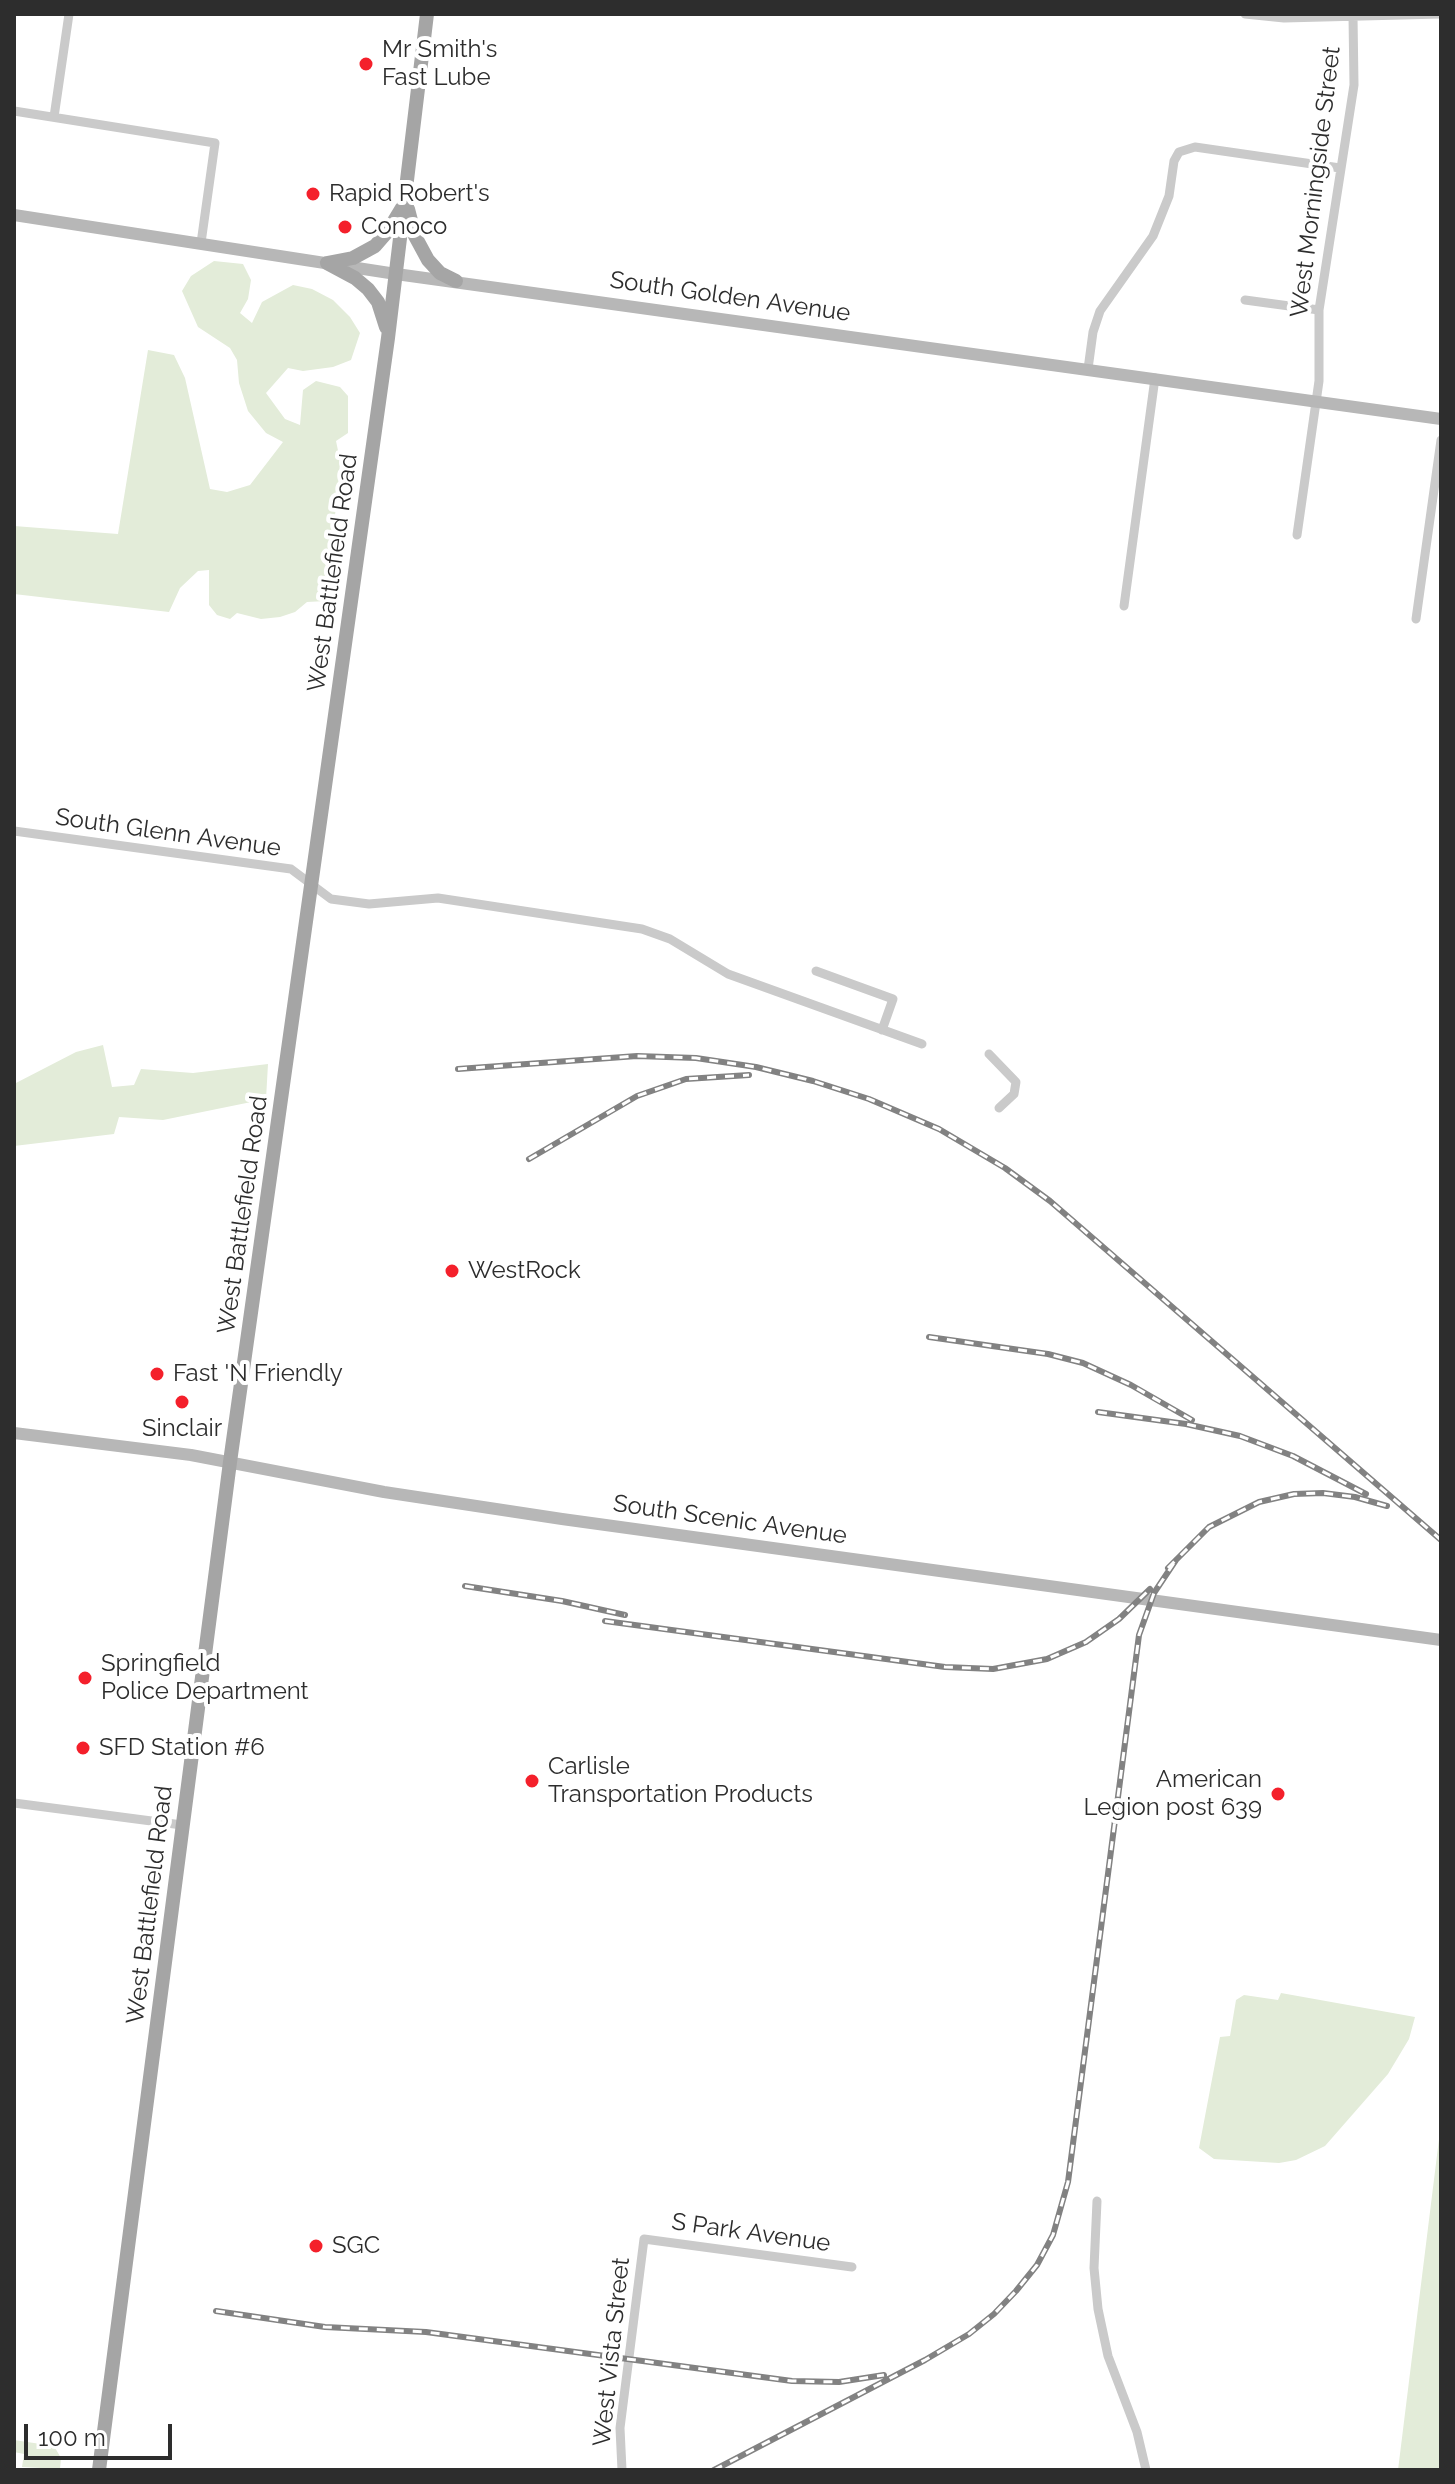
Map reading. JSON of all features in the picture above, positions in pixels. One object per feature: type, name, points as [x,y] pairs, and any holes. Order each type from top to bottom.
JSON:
[{"type":"main road","name":"West Battlefield Road","points":[[99,2470],[230,1462],[388,338],[427,14]]},
{"type":"main road","points":[[327,263],[360,255],[375,246],[406,201]]},
{"type":"main road","points":[[406,201],[415,236],[424,254],[440,273],[456,281]]},
{"type":"main road","points":[[327,263],[368,289],[383,315],[388,338]]},
{"type":"street","points":[[54,117],[69,14]]},
{"type":"street","points":[[1245,14],[1284,18],[1441,14]]},
{"type":"street","name":"West Morningside Street","points":[[1297,535],[1316,401],[1319,310],[1355,74],[1353,16]]},
{"type":"street","points":[[14,111],[215,143],[201,243]]},
{"type":"street","points":[[1088,369],[1100,311],[1153,236],[1169,196],[1176,156],[1183,149],[1195,147],[1340,168]]},
{"type":"street","name":"South Golden Avenue","points":[[14,215],[396,274],[1441,419]]},
{"type":"street","points":[[1245,300],[1319,310]]},
{"type":"street","points":[[1124,606],[1155,378]]},
{"type":"street","points":[[1416,619],[1441,440]]},
{"type":"street","name":"South Glenn Avenue","points":[[14,831],[291,869],[331,899],[369,904],[438,898],[642,929],[670,939],[728,974],[922,1044]]},
{"type":"street","points":[[816,971],[893,999],[882,1030]]},
{"type":"street","points":[[989,1054],[1016,1082],[1014,1094],[999,1108]]},
{"type":"street","name":"South Scenic Avenue","points":[[14,1433],[125,1445],[384,1492],[562,1519],[1441,1640]]},
{"type":"street","points":[[14,1803],[182,1825]]},
{"type":"street","points":[[1097,2201],[1094,2268],[1098,2309],[1108,2356],[1137,2432],[1146,2470]]},
{"type":"street","name":"S Park Avenue","points":[[644,2239],[852,2267]]},
{"type":"street","name":"West Vista Street","points":[[622,2470],[620,2428],[644,2239]]},
{"type":"green space","points":[[214,261],[243,264],[251,280],[248,299],[240,313],[252,323],[262,302],[293,285],[312,289],[333,300],[360,333],[351,360],[333,367],[303,371],[288,368],[266,393],[285,419],[300,425],[303,390],[316,381],[340,387],[348,396],[348,433],[336,441],[340,460],[338,494],[326,601],[307,602],[295,612],[280,617],[261,619],[237,613],[230,619],[217,615],[209,605],[209,570],[198,571],[180,588],[169,612],[14,594],[14,526],[118,534],[148,350],[174,355],[185,378],[210,489],[227,492],[250,485],[283,442],[266,433],[248,411],[239,383],[237,360],[230,348],[198,327],[182,291],[191,276]]},
{"type":"green space","points":[[103,1045],[112,1087],[134,1085],[141,1069],[193,1073],[268,1064],[266,1099],[163,1120],[119,1117],[114,1134],[14,1146],[14,1084],[76,1052]]},
{"type":"green space","points":[[1281,1993],[1415,2017],[1409,2039],[1388,2074],[1325,2146],[1296,2160],[1279,2163],[1214,2159],[1199,2148],[1220,2037],[1230,2036],[1236,2000],[1244,1995],[1278,2000]]},
{"type":"green space","points":[[1441,2123],[1441,2470],[1398,2470]]},
{"type":"green space","points":[[14,2440],[54,2446],[61,2458],[60,2469],[22,2467],[24,2454],[14,2452]]},
{"type":"railway","points":[[458,1069],[637,1056],[696,1058],[756,1067],[813,1081],[869,1099],[939,1129],[1005,1168],[1050,1201],[1441,1540]]},
{"type":"railway","points":[[529,1159],[637,1096],[686,1079],[749,1075]]},
{"type":"railway","points":[[929,1337],[1048,1354],[1083,1363],[1131,1385],[1192,1420]]},
{"type":"railway","points":[[1098,1412],[1186,1424],[1240,1436],[1293,1456],[1366,1494]]},
{"type":"railway","points":[[1168,1568],[1209,1527],[1259,1502],[1294,1494],[1323,1493],[1355,1497],[1387,1506]]},
{"type":"railway","points":[[714,2470],[969,2334],[1016,2291],[1037,2265],[1053,2235],[1068,2182],[1139,1635],[1154,1593],[1176,1560]]},
{"type":"railway","points":[[465,1586],[562,1601],[625,1615]]},
{"type":"railway","points":[[605,1621],[945,1667],[993,1669],[1047,1659],[1086,1642],[1119,1619],[1150,1589]]},
{"type":"railway","points":[[216,2311],[325,2327],[426,2332],[792,2381],[839,2382],[884,2375]]},
{"type":"place","name":"Mr Smith's Fast Lube","points":[[366,64]]},
{"type":"place","name":"Rapid Robert's","points":[[313,194]]},
{"type":"place","name":"Conoco","points":[[345,227]]},
{"type":"place","name":"WestRock","points":[[452,1271]]},
{"type":"place","name":"Fast 'N Friendly","points":[[157,1374]]},
{"type":"place","name":"Sinclair","points":[[182,1402]]},
{"type":"place","name":"Springfield Police Department","points":[[85,1678]]},
{"type":"place","name":"SFD Station #6","points":[[83,1748]]},
{"type":"place","name":"Carlisle Transportation Products","points":[[532,1781]]},
{"type":"place","name":"American Legion post 639","points":[[1278,1794]]},
{"type":"place","name":"SGC","points":[[316,2246]]}]
